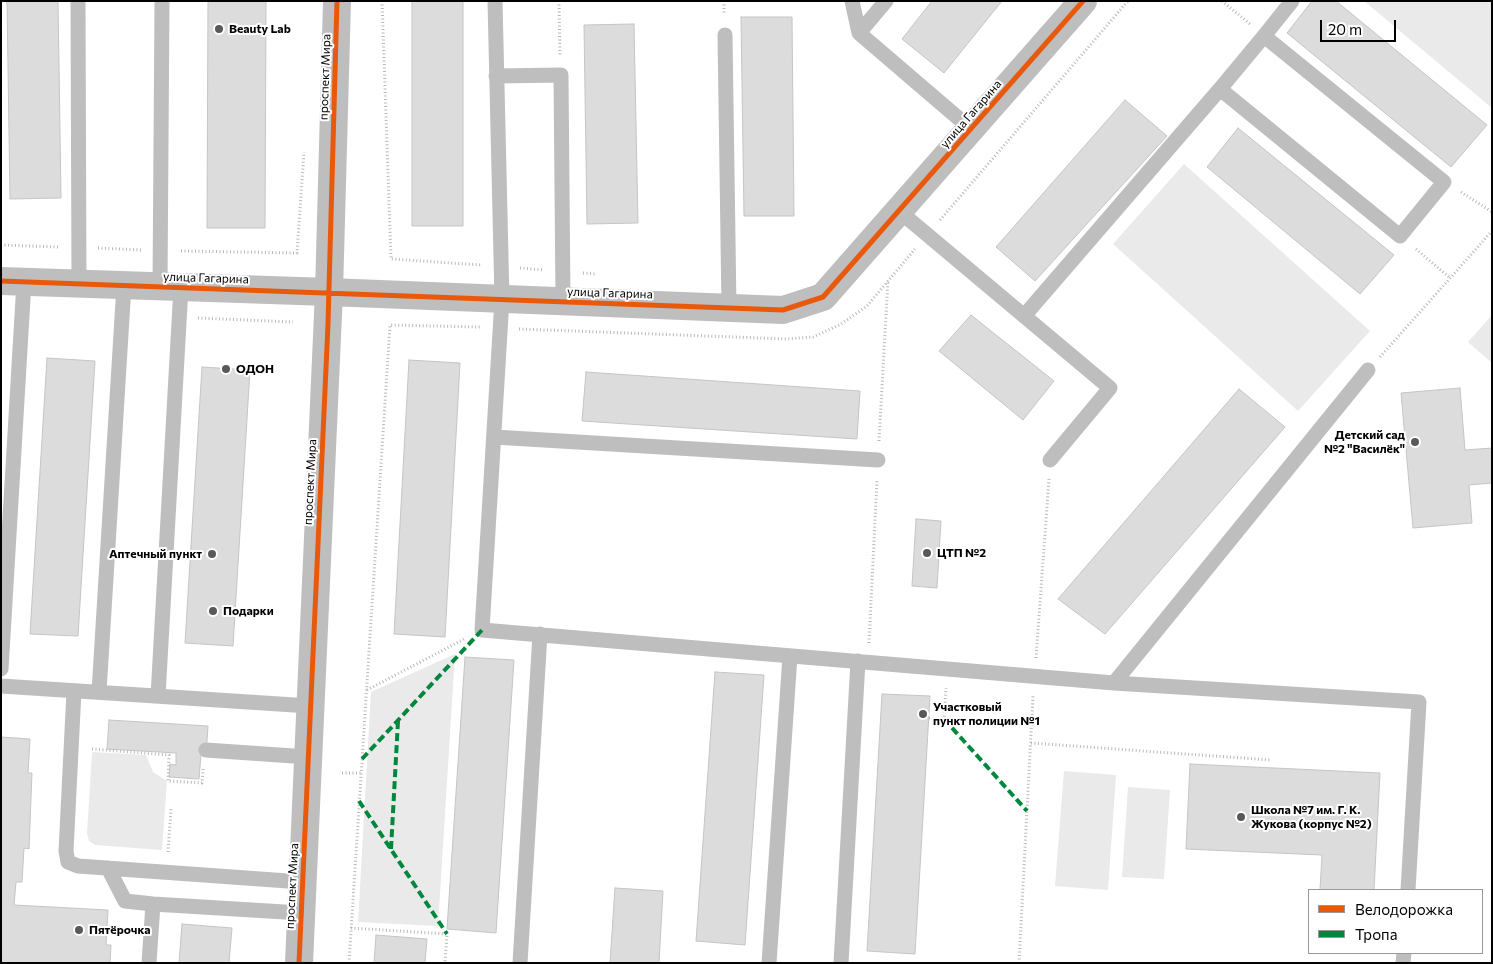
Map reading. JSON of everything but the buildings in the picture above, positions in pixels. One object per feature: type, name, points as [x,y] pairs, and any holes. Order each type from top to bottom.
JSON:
[{"type":"street","name":"проспект Мира","points":[[299,963],[328,292],[338,1]]},
{"type":"street","name":"улица Гагарина","points":[[13,281],[783,310],[823,297],[1083,1]]},
{"type":"lane","points":[[78,1],[79,284]]},
{"type":"lane","points":[[158,696],[171,287],[162,1]]},
{"type":"lane","points":[[494,1],[502,299],[482,630],[1034,676],[1419,702],[1408,889]]},
{"type":"lane","points":[[852,1],[859,33],[971,129]]},
{"type":"lane","points":[[859,33],[886,1]]},
{"type":"lane","points":[[1024,316],[1220,89],[1292,1]]},
{"type":"lane","points":[[725,36],[729,308]]},
{"type":"lane","points":[[1220,89],[1400,236],[1444,182],[1264,36]]},
{"type":"lane","points":[[496,76],[560,75],[562,302]]},
{"type":"lane","points":[[899,211],[1110,388],[1050,460]]},
{"type":"lane","points":[[1,669],[13,281]]},
{"type":"lane","points":[[99,692],[124,285]]},
{"type":"lane","points":[[1114,682],[1368,370]]},
{"type":"lane","points":[[494,437],[878,460]]},
{"type":"lane","points":[[520,963],[540,634]]},
{"type":"lane","points":[[769,963],[790,656]]},
{"type":"lane","points":[[841,963],[863,662]]},
{"type":"lane","points":[[1,686],[310,706]]},
{"type":"lane","points":[[74,691],[66,851],[68,862],[78,866],[302,882]]},
{"type":"lane","points":[[206,752],[308,752]]},
{"type":"lane","points":[[108,868],[125,901],[301,913]]},
{"type":"lane","points":[[149,963],[153,904]]},
{"type":"path","points":[[382,1],[391,259],[601,274]]},
{"type":"path","points":[[560,1],[560,75]]},
{"type":"path","points":[[863,662],[878,460],[888,279],[1128,1]]},
{"type":"path","points":[[1222,1],[1264,36]]},
{"type":"path","points":[[1444,182],[1492,212]]},
{"type":"path","points":[[1368,370],[1492,231]]},
{"type":"path","points":[[1400,236],[1450,278]]},
{"type":"path","points":[[349,963],[390,325]]},
{"type":"path","points":[[1019,963],[1034,676],[1050,460]]},
{"type":"path","points":[[366,690],[482,630]]},
{"type":"path","points":[[928,718],[944,719],[947,669]]},
{"type":"path","points":[[1031,743],[1272,760]]},
{"type":"path","points":[[71,747],[169,755],[168,781],[202,783],[206,752]]},
{"type":"path","points":[[342,773],[361,773]]},
{"type":"path","points":[[168,858],[171,809]]},
{"type":"path","points":[[351,928],[447,934],[445,963]]},
{"type":"shaded area","points":[[1364,1],[1492,1],[1492,108]]},
{"type":"shaded area","points":[[1184,164],[1370,331],[1298,411],[1113,244]]},
{"type":"shaded area","points":[[1492,315],[1492,363],[1468,342]]},
{"type":"shaded area","points":[[455,654],[438,926],[358,922],[371,692]]},
{"type":"shaded area","points":[[92,752],[146,755],[153,772],[167,781],[162,850],[95,845],[89,841],[87,833]]},
{"type":"shaded area","points":[[1064,771],[1116,775],[1108,890],[1055,886]]},
{"type":"shaded area","points":[[1128,787],[1170,790],[1164,879],[1122,877]]},
{"type":"marked path","points":[[362,759],[482,630]]},
{"type":"marked path","points":[[944,719],[1027,811]]},
{"type":"marked path","points":[[391,849],[398,721]]},
{"type":"marked path","points":[[359,801],[447,934]]},
{"type":"cycle path","points":[[299,963],[328,324],[337,1]]},
{"type":"cycle path","points":[[1,281],[783,310],[823,297],[1083,1]]},
{"type":"place","name":"Beauty Lab","points":[[219,29]]},
{"type":"place","name":"ОДОН","points":[[226,369]]},
{"type":"place","name":"Детский сад №2 \"Василёк\"","points":[[1415,442]]},
{"type":"place","name":"ЦТП №2","points":[[927,553]]},
{"type":"place","name":"Аптечный пункт","points":[[212,554]]},
{"type":"place","name":"Подарки","points":[[213,611]]},
{"type":"place","name":"Участковый пункт полиции №1","points":[[923,714]]},
{"type":"place","name":"Школа №7 им. Г. К. Жукова (корпус №2)","points":[[1241,817]]},
{"type":"place","name":"Пятёрочка","points":[[79,930]]}]
